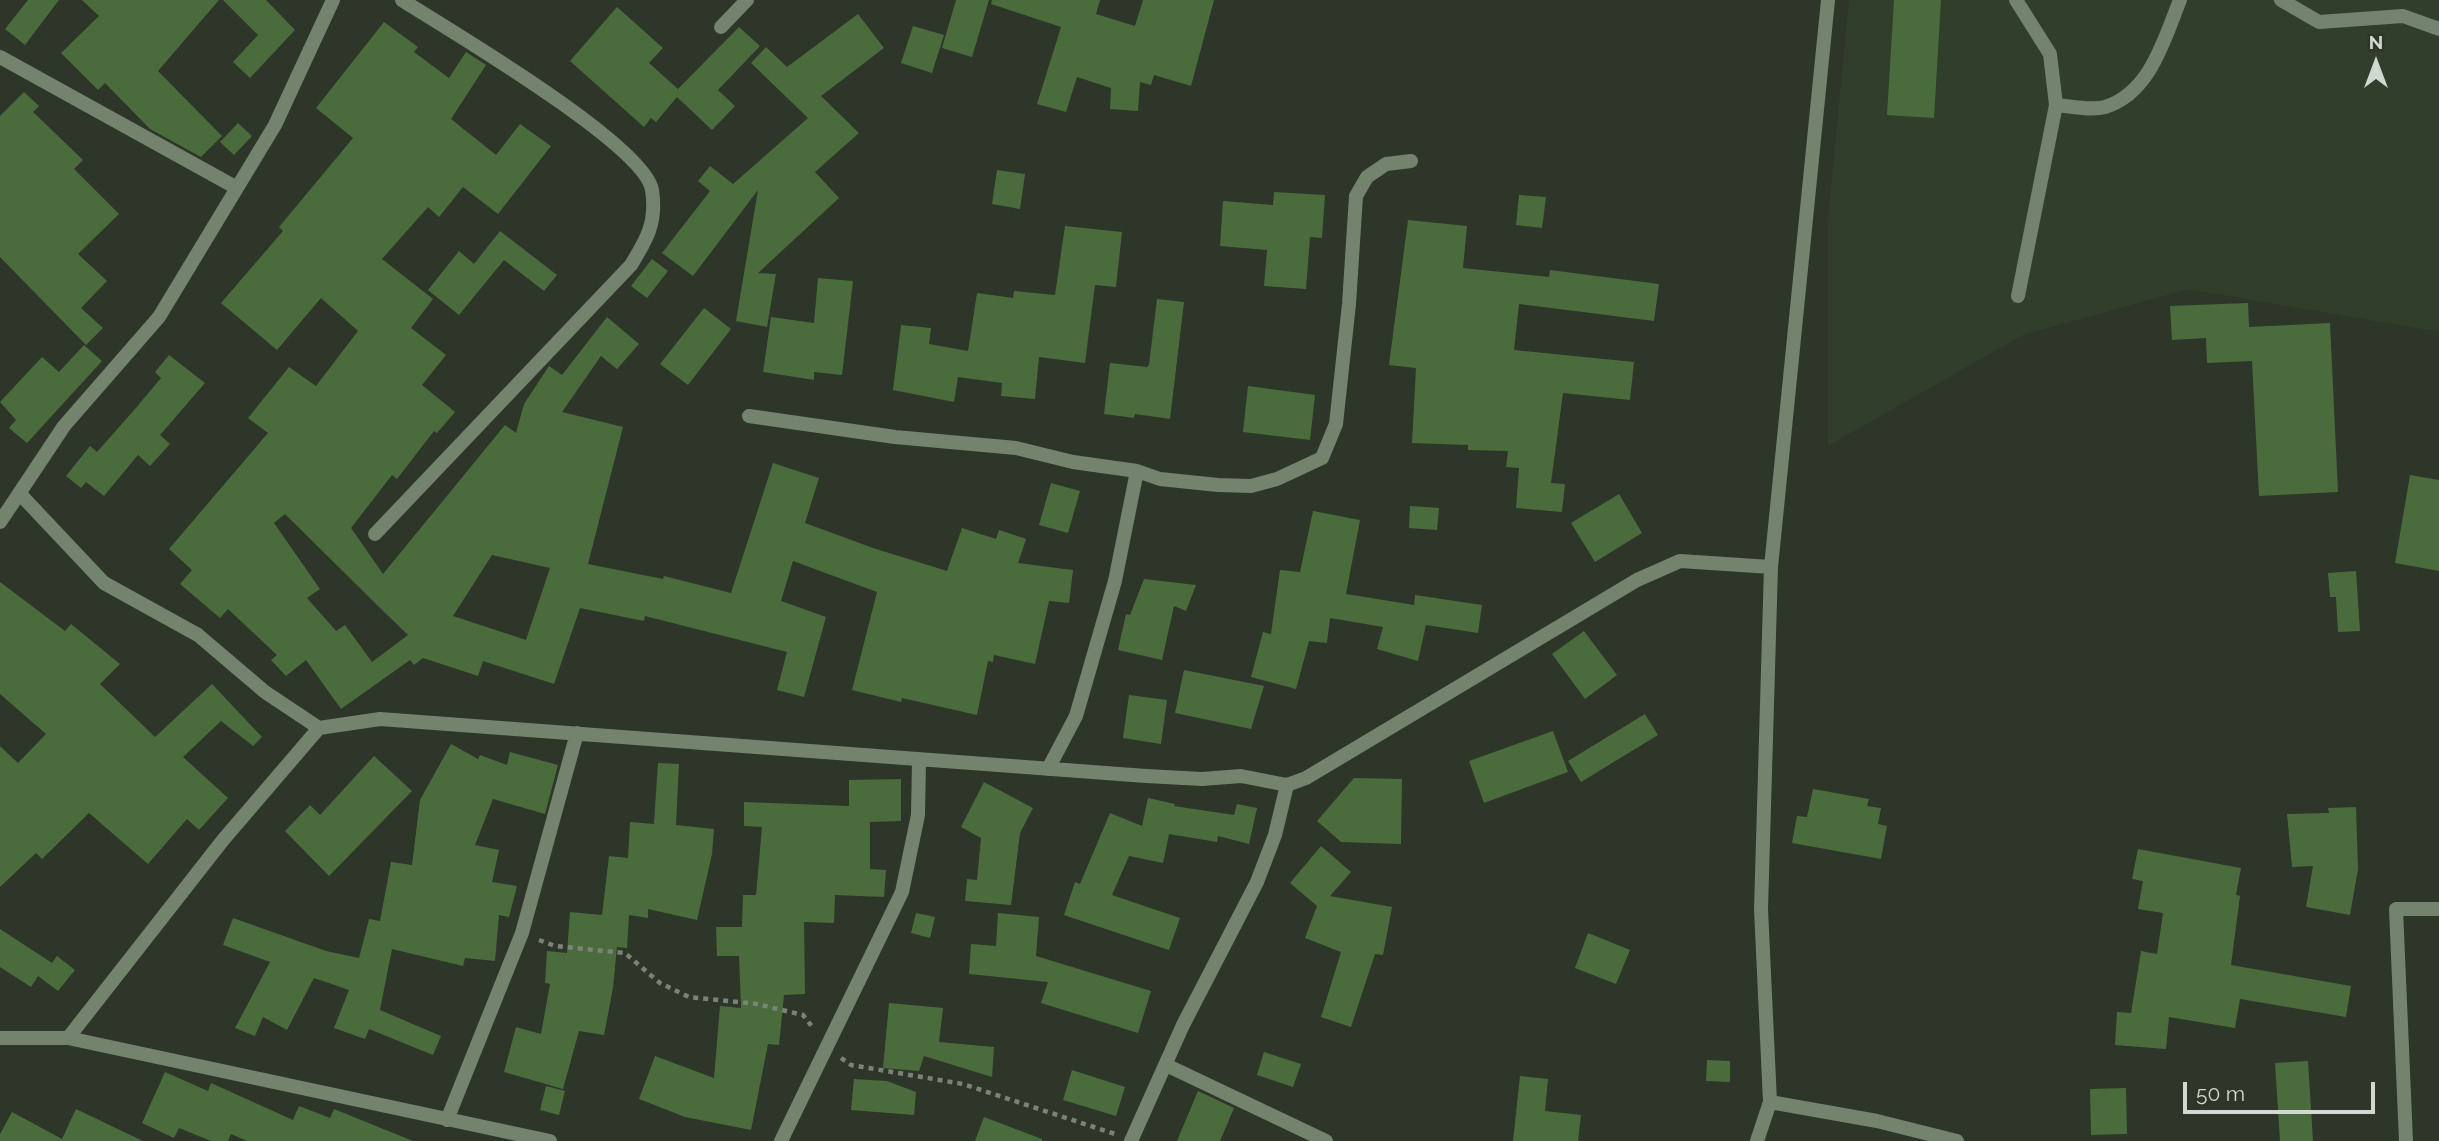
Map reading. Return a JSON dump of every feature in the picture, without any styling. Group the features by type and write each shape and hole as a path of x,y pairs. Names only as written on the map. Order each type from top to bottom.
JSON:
{"street":[{"path":"0,522 21,495 64,426 159,317 275,125 333,0"},
{"path":"375,534 631,265 651,232 652,187 621,146 519,74 402,0"},
{"path":"721,27 747,0"},
{"path":"1757,1141 1770,1102 1761,909 1771,567 1828,0"},
{"path":"2016,0 2050,54 2056,105 2018,296"},
{"path":"2056,105 2103,108 2135,92 2160,51 2180,0"},
{"path":"2281,0 2319,22 2403,16 2439,29"},
{"path":"0,57 237,188"},
{"path":"749,416 895,438 1016,448 1073,462 1137,471 1160,479 1251,486 1277,479 1322,458 1336,424 1349,304 1356,196 1367,177 1387,164 1411,161"},
{"path":"1048,769 1076,716 1115,581 1137,471"},
{"path":"21,495 104,583 198,635 265,692 319,728"},
{"path":"68,1038 223,840 319,728 380,719 1191,779 1241,776 1287,785 1306,778 1637,580 1680,561 1771,567"},
{"path":"447,1120 522,933 578,733"},
{"path":"781,1141 902,892 918,815 919,760"},
{"path":"1131,1140 1183,1025 1257,882 1275,835 1287,785"},
{"path":"2406,1141 2396,909 2439,909"},
{"path":"0,1038 68,1038 447,1120 520,1139 550,1141"},
{"path":"1166,1065 1326,1141"},
{"path":"1770,1102 1877,1121 1957,1141"}],"path":[{"path":"522,933 555,946 625,953 660,983 689,997 757,1004 803,1014 827,1048 851,1065 963,1084 1131,1140"}],"shaded area":[{"path":"1849,0 2439,0 2439,332 2189,289 2023,335 1828,446 1828,219"}],"building":[{"path":"28,0 59,0 25,45 5,29"},
{"path":"82,0 219,0 158,71 222,136 201,157 150,129 105,83 98,90 61,53 99,16"},
{"path":"223,0 266,0 295,30 250,78 233,62 258,35"},
{"path":"956,0 989,0 972,57 942,48"},
{"path":"992,0 1100,0 1096,14 1135,26 1143,0 1214,0 1191,86 1154,75 1151,85 1140,82 1138,111 1110,109 1111,88 1077,77 1066,112 1037,104 1061,27 991,4"},
{"path":"1894,0 1941,0 1934,118 1887,115"},
{"path":"617,7 663,48 649,63 678,89 739,27 760,46 718,90 735,106 712,130 677,97 656,122 651,118 644,127 570,61"},
{"path":"858,14 884,48 821,96 859,133 815,172 839,198 758,273 776,274 767,327 736,321 758,190 693,276 662,253 710,191 698,181 710,166 733,184 808,118 751,63 766,47 787,67"},
{"path":"384,22 418,47 414,52 449,78 466,52 486,65 451,119 496,155 520,124 551,146 498,214 463,187 439,217 428,207 382,259 433,299 411,328 446,355 422,385 455,412 437,433 434,431 397,479 392,475 351,528 383,574 505,425 516,433 524,404 549,366 562,375 607,317 639,344 617,369 601,356 562,412 623,427 588,564 663,579 664,576 731,593 773,463 819,478 805,523 873,548 947,571 962,528 996,539 999,530 1026,539 1018,563 1073,570 1069,603 1049,601 1035,664 994,655 993,662 988,661 977,715 902,698 901,702 852,690 877,592 793,561 781,601 826,617 804,697 777,690 787,652 645,616 644,621 580,608 554,684 483,661 478,676 423,658 414,665 410,660 341,709 306,660 286,676 271,660 277,655 228,609 220,618 180,584 192,570 169,549 268,433 248,418 289,367 316,386 358,331 321,298 277,350 221,303 283,231 279,227 353,138 316,108","holes":["285,514 377,605 408,635 372,662 345,625 336,631 307,598 320,589 274,523","492,555 550,568 526,640 453,616"]},
{"path":"913,26 944,35 932,73 901,63"},
{"path":"24,92 39,106 33,112 83,160 74,169 119,214 78,254 107,281 81,308 103,328 86,345 0,257 0,116"},
{"path":"238,123 252,136 234,155 220,142"},
{"path":"997,170 1025,174 1020,209 992,204"},
{"path":"1274,192 1325,195 1322,238 1310,237 1306,289 1264,286 1267,250 1220,246 1223,201 1273,205"},
{"path":"1519,195 1546,197 1542,228 1516,225"},
{"path":"1408,220 1467,226 1463,268 1549,277 1550,270 1659,284 1654,321 1519,304 1514,350 1634,362 1630,400 1563,393 1551,483 1565,484 1562,512 1516,508 1519,468 1506,467 1508,451 1468,450 1468,445 1412,443 1416,368 1389,365"},
{"path":"1065,226 1122,232 1116,287 1095,285 1085,363 1039,357 1035,399 1001,396 1002,383 958,377 954,402 893,390 901,325 931,328 929,344 968,351 977,293 1013,298 1014,291 1055,295"},
{"path":"500,231 557,275 544,291 504,260 459,315 428,290 459,251 474,264"},
{"path":"652,259 668,271 647,298 631,286"},
{"path":"818,278 853,281 842,375 814,372 814,380 763,372 771,317 814,323"},
{"path":"1157,299 1184,302 1170,419 1135,414 1134,418 1104,414 1110,363 1149,365"},
{"path":"2248,303 2249,327 2330,323 2338,492 2259,496 2252,361 2207,363 2206,338 2172,340 2170,306"},
{"path":"704,308 731,329 688,385 660,364"},
{"path":"84,345 102,361 27,443 9,428 16,420 0,402 42,357 59,372"},
{"path":"169,355 205,383 160,435 170,444 150,466 138,455 104,496 86,482 81,488 66,476 90,446 97,452 135,409 161,378 155,372"},
{"path":"1248,386 1315,395 1310,440 1243,432"},
{"path":"2410,475 2439,480 2439,571 2395,563"},
{"path":"1051,483 1080,491 1068,533 1039,525"},
{"path":"1619,494 1642,533 1595,562 1571,523"},
{"path":"1410,506 1439,508 1437,530 1409,528"},
{"path":"1313,511 1360,520 1346,594 1414,605 1415,595 1482,605 1478,633 1426,625 1418,661 1377,649 1383,627 1330,618 1327,643 1309,641 1296,689 1251,677 1263,632 1271,634 1280,570 1300,572"},
{"path":"2356,571 2360,631 2338,632 2336,597 2330,597 2328,573"},
{"path":"1144,579 1196,585 1186,611 1174,606 1162,660 1118,650 1126,614 1130,615"},
{"path":"0,582 65,631 71,624 120,664 100,684 155,737 212,684 262,737 253,746 221,721 183,757 228,798 199,830 187,819 148,864 89,813 42,859 36,853 0,887 0,746 18,763 46,734 0,694"},
{"path":"1584,631 1617,675 1585,699 1552,654"},
{"path":"1184,670 1264,686 1251,729 1175,713"},
{"path":"1129,695 1167,700 1161,744 1123,738"},
{"path":"1645,714 1658,735 1581,782 1568,761"},
{"path":"1553,731 1568,772 1484,803 1469,761"},
{"path":"451,744 478,759 480,755 507,765 510,752 558,765 545,814 493,799 475,845 499,850 492,882 517,886 509,917 499,915 495,961 465,958 463,966 392,949 380,1010 441,1036 433,1055 369,1029 365,1039 334,1028 349,990 314,978 287,1030 263,1017 255,1036 235,1028 270,962 223,945 233,918 326,951 359,958 369,919 380,921 391,862 412,865 420,800"},
{"path":"374,756 412,791 329,876 285,831 310,805 320,815"},
{"path":"658,763 679,764 676,825 714,829 712,854 697,920 648,909 648,918 629,915 627,948 617,947 604,1035 579,1031 563,1089 504,1072 516,1027 541,1034 550,984 545,983 547,951 567,953 570,912 602,915 609,856 628,858 630,822 654,824"},
{"path":"1354,778 1402,779 1401,844 1341,842 1317,821"},
{"path":"901,779 901,821 870,822 870,869 886,870 884,897 835,895 834,923 804,922 805,994 784,995 779,1045 768,1044 751,1130 685,1117 639,1099 655,1056 714,1078 720,1006 741,1008 739,956 717,956 716,927 742,927 743,895 756,895 762,827 744,826 744,802 849,806 849,780"},
{"path":"984,782 1033,808 1020,833 1011,905 965,901 967,879 977,880 981,838 961,827"},
{"path":"1813,789 1869,799 1867,806 1881,808 1878,824 1887,826 1881,859 1792,843 1797,816 1807,817"},
{"path":"1148,798 1175,804 1174,806 1234,815 1237,804 1257,808 1249,844 1218,836 1217,842 1169,834 1163,863 1129,856 1112,895 1180,918 1169,950 1064,915 1075,882 1080,884 1110,813 1142,826"},
{"path":"2356,807 2358,869 2350,915 2306,907 2313,866 2292,867 2287,814 2329,813 2328,808"},
{"path":"1321,846 1351,872 1330,896 1392,907 1383,955 1375,954 1351,1027 1321,1017 1341,952 1305,938 1317,906 1290,883"},
{"path":"2138,849 2241,868 2236,895 2240,896 2231,965 2351,986 2346,1017 2240,999 2235,1028 2169,1017 2166,1049 2115,1045 2117,1012 2131,1013 2141,951 2157,954 2163,913 2138,909 2143,881 2132,879"},
{"path":"916,913 935,917 930,938 911,933"},
{"path":"998,913 1039,917 1036,956 1151,991 1138,1033 1041,1003 1048,982 969,974 971,944 996,946"},
{"path":"0,929 52,963 57,956 75,970 58,991 38,976 31,987 0,967"},
{"path":"1588,933 1630,950 1616,984 1575,968"},
{"path":"889,1003 943,1008 939,1042 994,1047 992,1077 924,1056 919,1071 883,1068"},
{"path":"1264,1052 1301,1064 1293,1087 1257,1075"},
{"path":"1707,1060 1730,1061 1730,1082 1706,1081"},
{"path":"2308,1061 2313,1141 2280,1141 2275,1063"},
{"path":"1072,1070 1125,1087 1116,1116 1063,1100"},
{"path":"165,1072 208,1091 211,1083 293,1120 299,1106 330,1118 334,1109 413,1141 247,1141 231,1134 228,1141 211,1141 179,1128 174,1138 142,1123"},
{"path":"1520,1076 1548,1079 1545,1111 1581,1115 1578,1141 1513,1141"},
{"path":"854,1079 887,1081 916,1092 914,1115 851,1110"},
{"path":"546,1086 565,1091 559,1115 540,1110"},
{"path":"2126,1088 2127,1134 2091,1135 2090,1089"},
{"path":"1198,1091 1234,1108 1220,1141 1177,1141"},
{"path":"76,1109 143,1141 0,1141 0,1134 12,1112 62,1139"},
{"path":"984,1117 1042,1139 1042,1141 975,1141"}]}
